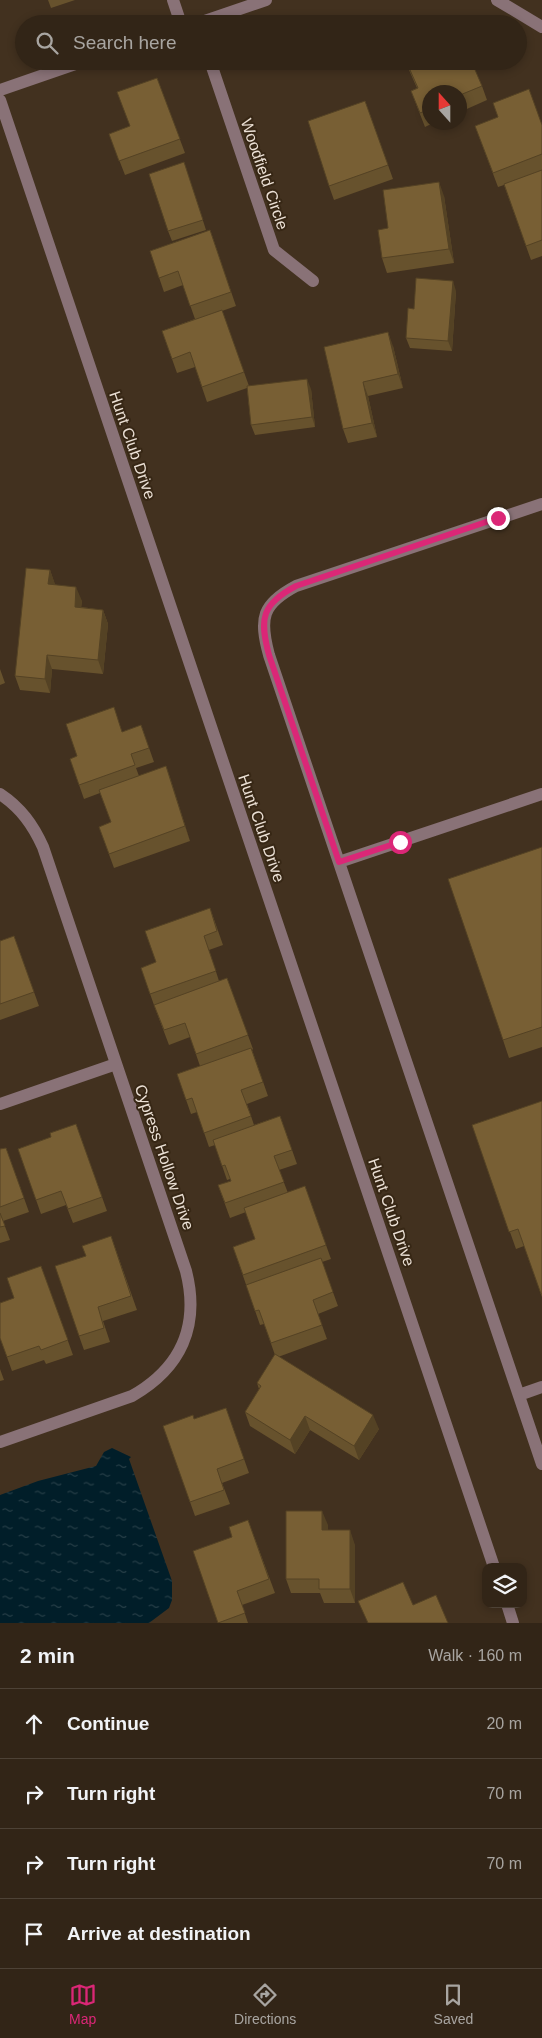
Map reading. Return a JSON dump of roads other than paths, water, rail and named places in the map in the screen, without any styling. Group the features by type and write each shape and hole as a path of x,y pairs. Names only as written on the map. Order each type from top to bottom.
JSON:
{"street":[{"path":"172,0 178,15"},
{"path":"223,15 266,0"},
{"path":"498,0 522,15"},
{"path":"527,18 542,27"},
{"path":"0,90 58,70"},
{"name":"Woodfield Circle","path":"213,70 274,250 312,281"},
{"name":"Hunt Club Drive","path":"0,100 493,1563"},
{"path":"542,504 296,586 278,596 271,604 263,626 264,636 339,862 542,1464"},
{"name":"Cypress Hollow Drive","path":"0,794 14,804 26,817 43,847 186,1271 192,1305 190,1323 181,1348 172,1363 147,1387 132,1396 0,1442"},
{"path":"339,862 542,794"},
{"path":"0,1104 116,1064"},
{"path":"519,1395 542,1387"},
{"path":"508,1608 513,1623"}],"water":[{"path":"112,1448 131,1457 129,1459 172,1581 172,1600 169,1608 149,1623 0,1623 0,1495 38,1481 96,1466 104,1452"}]}
